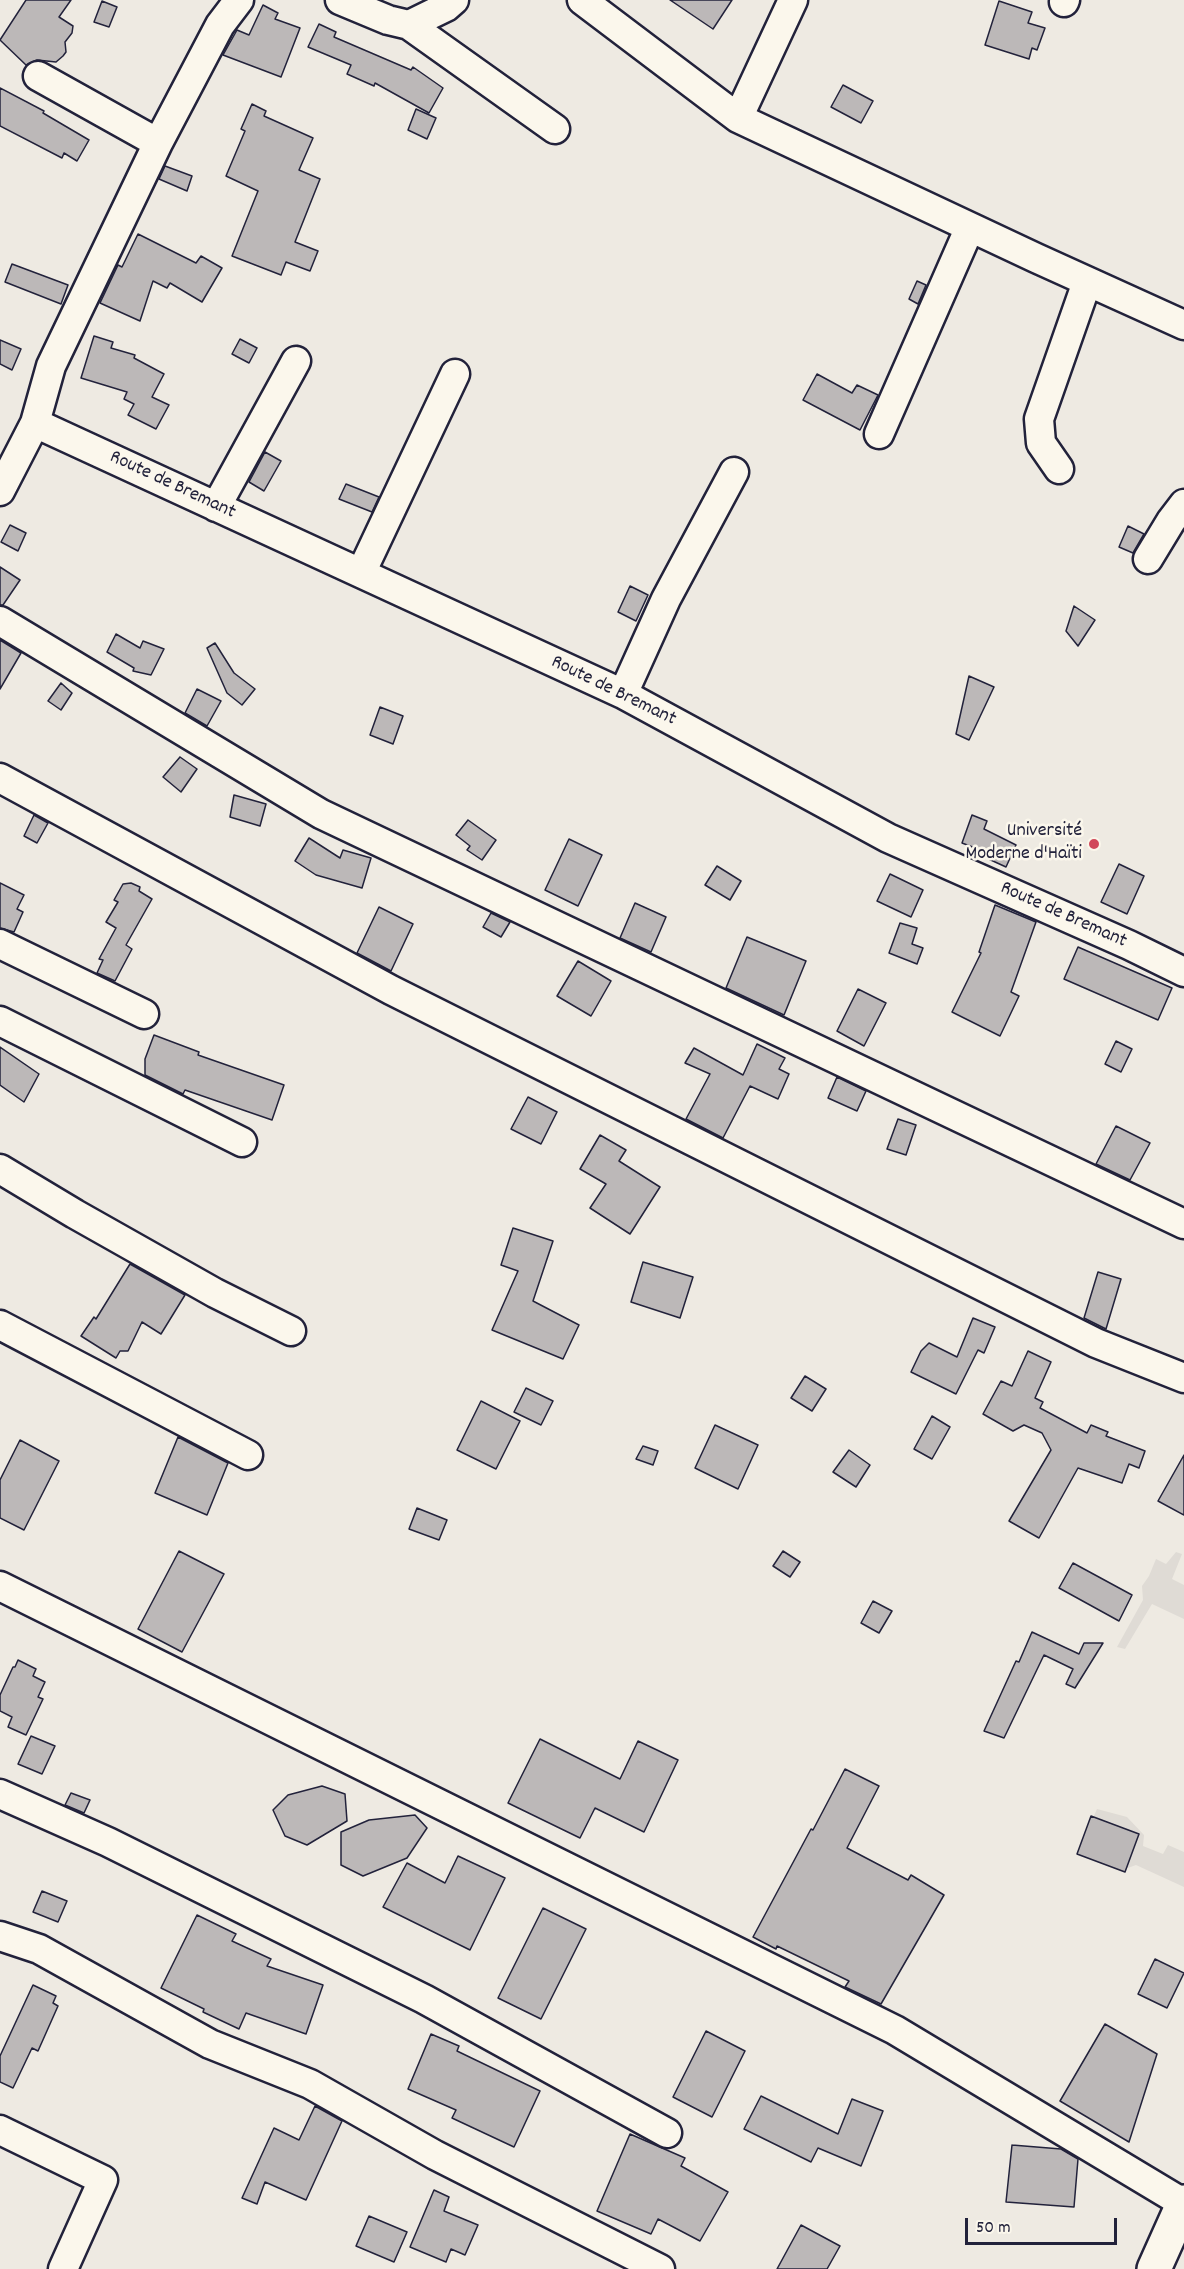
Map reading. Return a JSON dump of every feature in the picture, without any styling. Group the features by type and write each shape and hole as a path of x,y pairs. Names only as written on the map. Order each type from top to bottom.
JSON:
{"main road":[{"path":"1154,2269 1184,2202"}],"street":[{"path":"0,491 35,423 51,366 158,143 220,25 239,0"},
{"path":"340,0 388,20 410,25 555,129"},
{"path":"410,25 446,7 454,0"},
{"path":"582,0 738,118 1184,325"},
{"path":"738,118 794,0"},
{"path":"38,76 158,143"},
{"path":"879,434 970,227"},
{"path":"1059,469 1041,444 1039,419 1088,282"},
{"path":"216,507 296,361"},
{"path":"361,573 455,374"},
{"name":"Route de Bremant","path":"35,423 623,694 888,838 1129,945 1184,972"},
{"path":"623,694 666,599 734,472"},
{"path":"1148,559 1184,504"},
{"path":"0,621 321,814 1184,1224"},
{"path":"0,778 402,995 1096,1343 1184,1378"},
{"path":"0,944 144,1014"},
{"path":"0,1021 242,1142"},
{"path":"0,1169 215,1293 291,1331"},
{"path":"0,1325 248,1455"},
{"path":"0,1586 895,2030 1184,2202"},
{"path":"0,1794 108,1842 424,1999 667,2133"},
{"path":"0,1936 39,1949 210,2044 310,2084 435,2155 660,2269"},
{"path":"0,2130 103,2180 63,2269"}],"shaded area":[{"path":"1176,1552 1182,1554 1172,1579 1184,1585 1184,1619 1152,1604 1125,1649 1117,1647 1143,1600 1142,1586 1156,1559 1166,1564"},
{"path":"1097,1809 1127,1817 1144,1835 1143,1846 1163,1854 1168,1845 1184,1852 1184,1887 1136,1865 1122,1870 1077,1854"}],"building":[{"path":"26,0 71,0 59,17 73,26 72,33 65,42 66,52 56,62 37,60 26,65 0,40"},
{"path":"670,0 732,0 713,29"},
{"path":"102,1 117,7 109,27 94,22"},
{"path":"999,1 1032,12 1028,23 1045,28 1037,50 1032,48 1029,59 985,45"},
{"path":"263,5 278,13 275,19 300,28 281,77 223,55 237,30 249,35"},
{"path":"319,24 336,32 334,37 411,70 413,67 443,88 429,113 375,83 374,86 347,74 351,65 308,47"},
{"path":"843,85 873,101 861,123 831,107"},
{"path":"0,88 44,111 43,113 89,140 77,161 64,153 62,158 0,126"},
{"path":"252,104 266,111 264,116 313,138 299,170 320,179 295,242 318,251 310,271 286,262 281,275 232,256 258,191 226,176 245,131 241,129"},
{"path":"416,109 436,118 427,139 408,130"},
{"path":"165,166 192,176 187,191 159,179"},
{"path":"138,234 196,263 201,256 222,268 202,302 170,283 167,288 153,281 140,321 100,303 118,265 122,267"},
{"path":"12,264 68,285 61,304 5,282"},
{"path":"917,281 926,285 918,304 909,299"},
{"path":"94,336 113,342 111,348 135,355 134,358 164,374 152,397 169,405 156,429 128,415 134,404 124,399 127,392 81,378"},
{"path":"240,339 257,348 249,363 232,354"},
{"path":"0,340 21,349 12,370 0,364"},
{"path":"817,374 852,393 857,385 878,395 860,430 803,400"},
{"path":"265,452 281,461 264,491 249,482"},
{"path":"346,484 379,497 372,512 339,499"},
{"path":"10,525 26,533 18,551 1,542"},
{"path":"1128,526 1144,534 1133,553 1119,547"},
{"path":"0,567 20,580 3,605 0,605"},
{"path":"630,586 648,595 636,621 618,612"},
{"path":"1074,606 1095,620 1078,646 1066,631"},
{"path":"116,634 140,648 143,641 164,649 151,675 133,671 134,668 107,652"},
{"path":"0,640 21,653 0,689"},
{"path":"215,643 234,673 255,689 242,705 227,693 207,648"},
{"path":"969,676 994,687 969,740 956,734"},
{"path":"61,683 72,693 61,710 48,701"},
{"path":"197,689 221,701 207,726 185,713"},
{"path":"380,707 403,716 393,744 370,735"},
{"path":"180,757 197,769 181,792 163,777"},
{"path":"234,795 266,804 260,826 230,817"},
{"path":"34,815 48,823 37,843 24,836"},
{"path":"972,815 987,821 984,829 1016,845 1006,867 982,856 983,851 962,843"},
{"path":"468,820 496,840 482,860 467,850 470,846 456,835"},
{"path":"309,838 340,858 343,850 371,858 362,888 316,875 295,861"},
{"path":"569,839 602,855 578,906 545,890"},
{"path":"1119,864 1144,876 1127,914 1101,902"},
{"path":"717,866 741,881 730,900 705,885"},
{"path":"890,874 923,890 911,917 877,901"},
{"path":"0,883 24,895 17,909 23,912 14,932 0,928"},
{"path":"131,883 140,887 139,891 152,899 126,945 132,949 115,981 97,973 103,960 99,959 116,928 106,922 118,902 114,900 123,884"},
{"path":"635,903 666,917 651,952 620,938"},
{"path":"995,905 1036,922 1011,992 1019,996 1000,1036 952,1012 981,953 979,952"},
{"path":"379,907 413,924 391,971 357,953"},
{"path":"491,913 510,922 501,937 483,927"},
{"path":"900,923 917,928 912,944 923,948 917,964 889,953"},
{"path":"747,937 806,961 784,1015 726,988"},
{"path":"1078,947 1172,988 1158,1020 1064,979"},
{"path":"578,961 611,981 591,1016 557,996"},
{"path":"858,989 886,1003 864,1046 837,1031"},
{"path":"154,1035 199,1052 198,1055 284,1085 272,1120 185,1090 183,1094 145,1075 145,1059"},
{"path":"1116,1041 1132,1049 1121,1072 1105,1064"},
{"path":"757,1044 785,1058 779,1069 789,1074 778,1099 750,1086 723,1138 686,1119 710,1074 685,1063 694,1048 743,1075"},
{"path":"0,1047 39,1074 24,1102 0,1085"},
{"path":"837,1077 866,1091 857,1111 828,1098"},
{"path":"528,1097 557,1112 541,1144 511,1129"},
{"path":"898,1119 916,1125 906,1155 887,1149"},
{"path":"1116,1126 1150,1143 1130,1180 1096,1164"},
{"path":"600,1135 626,1150 619,1161 660,1187 630,1234 590,1208 606,1184 580,1169"},
{"path":"513,1228 553,1241 533,1301 579,1325 563,1359 492,1330 518,1271 501,1265"},
{"path":"643,1262 693,1277 680,1318 631,1302"},
{"path":"130,1264 185,1295 161,1334 142,1322 128,1351 120,1351 116,1358 81,1336 94,1317 96,1319"},
{"path":"1098,1272 1121,1279 1106,1329 1084,1318"},
{"path":"973,1318 995,1327 984,1353 978,1350 956,1394 911,1372 921,1351 929,1343 957,1357"},
{"path":"1028,1351 1051,1362 1035,1398 1043,1402 1040,1408 1087,1433 1091,1425 1108,1432 1106,1436 1145,1451 1139,1468 1129,1464 1122,1483 1078,1468 1039,1538 1009,1521 1051,1450 1042,1433 1024,1425 1013,1431 983,1414 1001,1381 1012,1386"},
{"path":"805,1376 826,1389 812,1411 791,1398"},
{"path":"526,1388 553,1401 541,1425 514,1412"},
{"path":"481,1401 520,1421 496,1469 457,1450"},
{"path":"932,1416 950,1427 932,1459 914,1449"},
{"path":"715,1425 758,1445 738,1489 695,1468"},
{"path":"178,1437 228,1463 207,1515 155,1493"},
{"path":"20,1440 59,1461 24,1530 0,1518 0,1480"},
{"path":"643,1446 658,1451 653,1465 636,1459"},
{"path":"849,1450 870,1465 856,1487 833,1472"},
{"path":"1184,1455 1184,1515 1158,1501"},
{"path":"417,1508 447,1520 439,1540 409,1529"},
{"path":"179,1551 224,1574 182,1652 138,1629"},
{"path":"783,1551 800,1562 790,1577 773,1566"},
{"path":"1073,1563 1132,1595 1119,1621 1059,1588"},
{"path":"873,1601 892,1611 879,1633 861,1623"},
{"path":"1032,1632 1079,1654 1084,1643 1103,1643 1075,1688 1066,1684 1073,1669 1044,1655 1004,1738 984,1731 1016,1661 1019,1662"},
{"path":"18,1660 36,1669 33,1676 45,1682 38,1697 43,1699 26,1735 8,1727 12,1717 0,1711 0,1695"},
{"path":"31,1736 55,1746 42,1774 18,1764"},
{"path":"540,1739 620,1779 638,1741 678,1760 644,1832 595,1808 580,1838 508,1803"},
{"path":"845,1769 879,1786 847,1848 908,1880 911,1875 944,1895 881,2004 845,1987 849,1981 777,1946 776,1949 753,1937"},
{"path":"322,1786 345,1794 347,1821 307,1845 285,1836 273,1810 288,1795"},
{"path":"71,1793 90,1800 84,1813 65,1805"},
{"path":"415,1815 427,1828 407,1858 363,1876 341,1865 341,1832 369,1820"},
{"path":"1091,1816 1139,1834 1125,1872 1077,1854"},
{"path":"458,1856 505,1878 470,1950 383,1907 407,1863 445,1883"},
{"path":"42,1891 67,1901 58,1922 33,1912"},
{"path":"543,1908 586,1929 541,2019 498,1998"},
{"path":"197,1915 236,1934 232,1941 271,1959 267,1966 323,1985 306,2034 246,2013 239,2029 161,1988"},
{"path":"1155,1959 1184,1973 1167,2008 1138,1994"},
{"path":"33,1985 56,1996 53,2003 58,2006 38,2051 32,2048 13,2088 0,2082 0,2056"},
{"path":"1105,2024 1157,2054 1129,2142 1060,2101"},
{"path":"706,2031 745,2051 712,2117 673,2097"},
{"path":"431,2034 459,2046 457,2051 540,2091 514,2147 452,2118 456,2110 408,2089"},
{"path":"761,2096 838,2134 852,2099 883,2111 861,2166 818,2148 811,2162 744,2129"},
{"path":"315,2106 342,2121 306,2200 265,2182 257,2204 242,2198 274,2128 299,2140"},
{"path":"630,2134 685,2158 681,2166 728,2192 700,2241 658,2219 651,2234 597,2211"},
{"path":"1012,2145 1061,2149 1078,2159 1074,2207 1006,2202"},
{"path":"434,2190 449,2197 444,2211 478,2225 465,2255 451,2249 446,2262 410,2247"},
{"path":"369,2216 407,2232 394,2262 356,2246"},
{"path":"801,2225 840,2246 827,2269 777,2269"}],"place":[{"name":"Université Moderne d'Haïti","path":"1094,844"}]}
